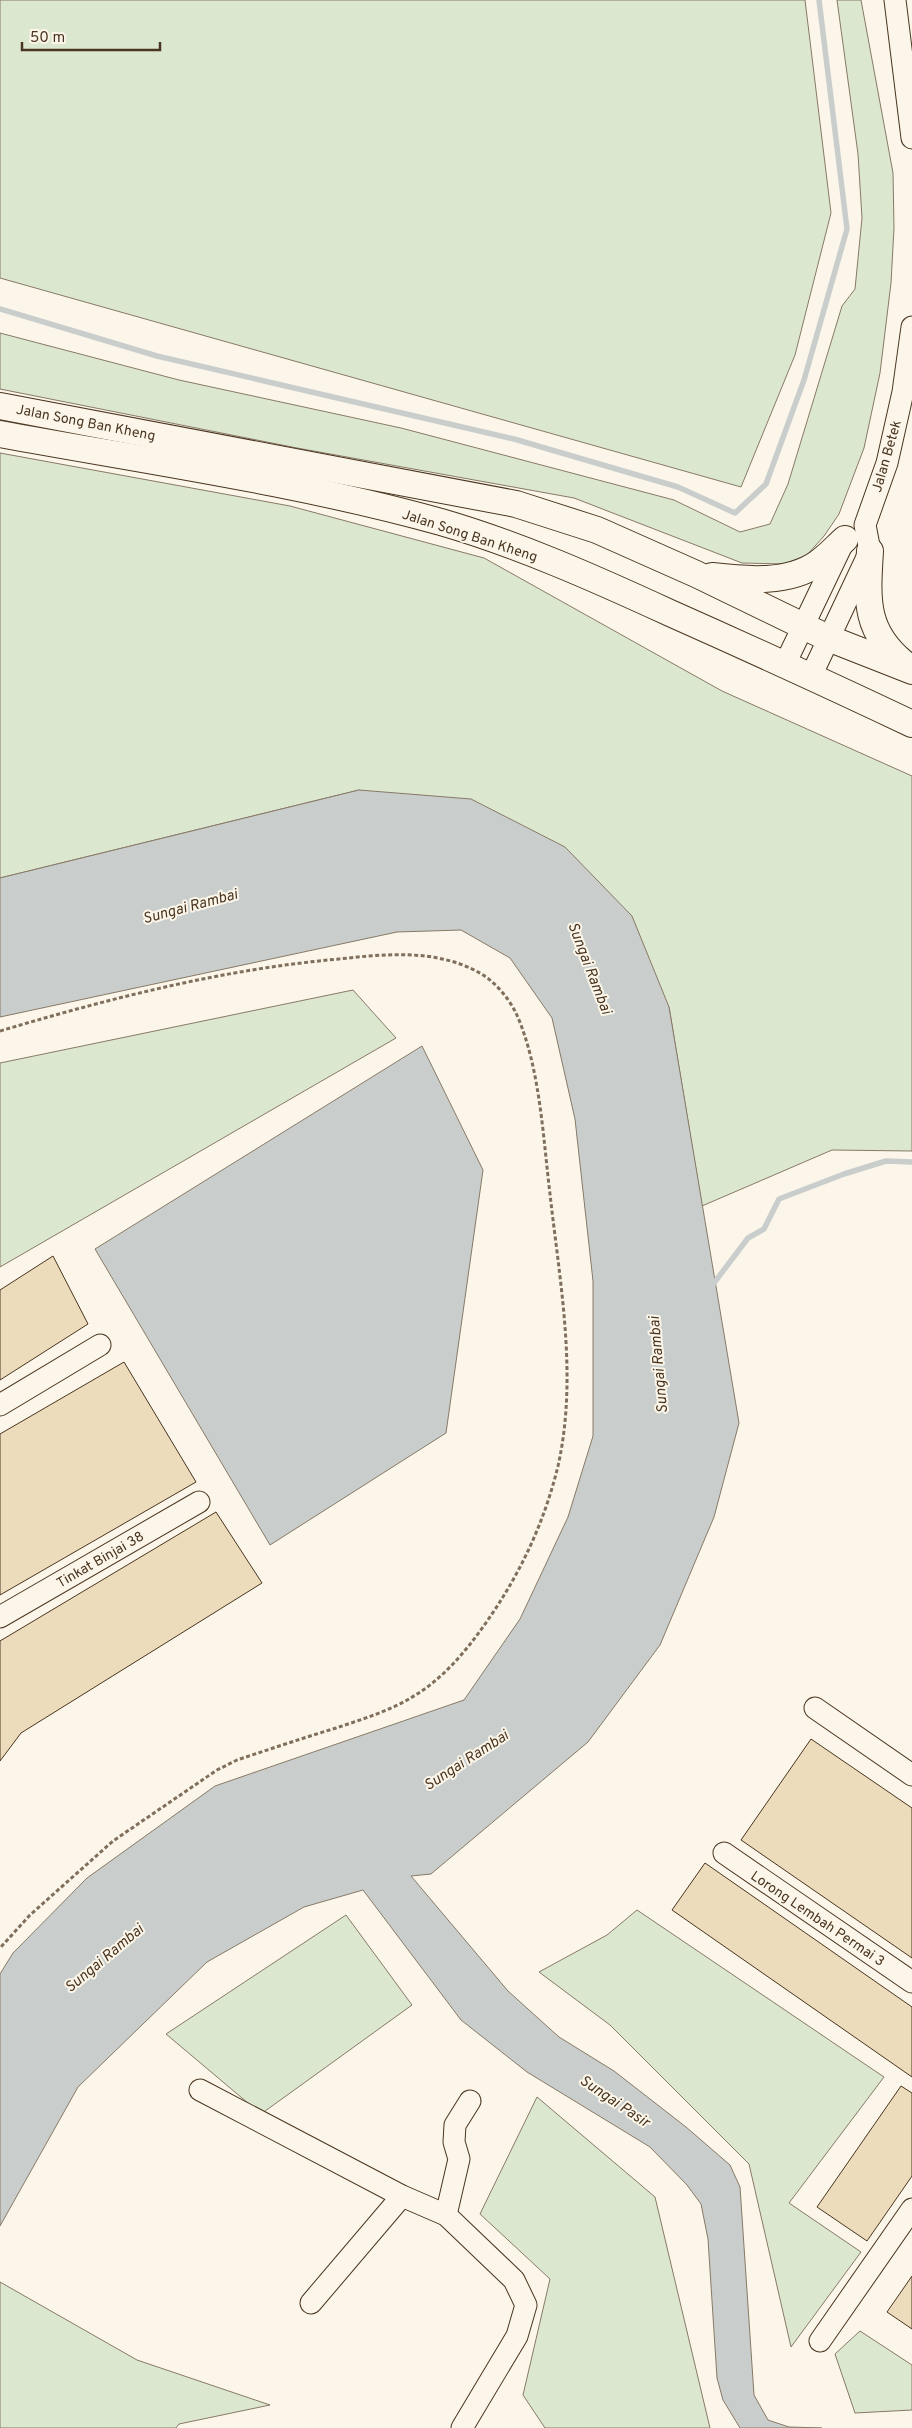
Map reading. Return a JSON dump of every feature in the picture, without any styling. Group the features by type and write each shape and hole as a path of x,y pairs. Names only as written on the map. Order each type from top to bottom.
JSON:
{"main road":[{"name":"Jalan Song Ban Kheng","path":"0,406 516,504 597,530 696,574 828,638 912,670"},
{"name":"Jalan Song Ban Kheng","path":"0,434 320,491 443,523 524,551 597,580 785,664 912,724"},
{"path":"696,574 735,579 795,576 818,563 855,532"},
{"path":"870,551 868,598 873,624 892,654 912,670"}],"street":[{"path":"895,0 907,42 912,138"},
{"name":"Jalan Betek","path":"785,664 802,626 855,532 887,463 903,392 912,327"},
{"path":"811,676 870,551 855,532"},
{"path":"0,1405 100,1345"},
{"name":"Tinkat Binjai 38","path":"0,1617 199,1502"},
{"path":"815,1708 912,1776"},
{"name":"Lorong Lembah Permai 3","path":"724,1853 912,1982"},
{"path":"200,2090 402,2196 446,2215 514,2280 526,2305 517,2336 462,2428"},
{"path":"446,2215 459,2160 454,2142 456,2125 470,2101"},
{"path":"311,2303 402,2196"},
{"path":"820,2341 912,2209"}],"path":[{"path":"0,1031 76,1009 260,967 382,954 420,955 449,960 479,972 502,992 515,1011 524,1033 534,1074 567,1348 566,1420 557,1467 533,1542 518,1574 471,1643 436,1680 415,1695 372,1716 245,1758 217,1770 113,1841 30,1915 0,1948"}],"green space":[{"path":"0,0 805,0 831,213 795,355 741,487 0,278"},
{"path":"837,0 861,0 893,173 894,228 891,283 880,373 864,448 839,514 824,536 807,555 784,564 742,563 574,498 297,448 0,389 0,333 179,380 401,428 674,500 740,532 770,524 788,484 842,306 855,289 862,218 858,154"},
{"path":"0,453 290,506 484,558 722,691 912,776 912,1151 832,1150 702,1206 669,1007 359,790 0,878"},
{"path":"353,990 396,1038 0,1267 0,1063"},
{"path":"637,1910 884,2077 789,2203 861,2252 791,2347 749,2164 610,2025 539,1972 607,1935"},
{"path":"346,1915 412,2005 261,2114 166,2034"},
{"path":"537,2097 655,2197 710,2428 545,2428 523,2395 550,2279 480,2214"},
{"path":"0,2282 137,2360 270,2405 179,2424 176,2428 0,2428"},
{"path":"860,2331 912,2365 912,2410 855,2413 835,2354"}],"water":[{"path":"359,790 471,799 565,847 632,916 669,1007 739,1423 714,1517 660,1645 588,1742 431,1874 411,1876 508,1991 559,2037 614,2071 686,2127 730,2165 740,2187 754,2395 768,2420 789,2427 822,2428 740,2428 723,2400 717,2378 708,2239 701,2204 687,2185 650,2147 527,2072 461,2020 363,1890 304,1907 207,1962 78,2087 0,2226 0,1974 13,1953 87,1878 215,1786 464,1700 520,1619 568,1517 593,1436 593,1281 575,1119 552,1018 510,958 461,930 397,932 0,1017 0,878"},
{"path":"422,1046 483,1170 446,1433 270,1545 95,1249"}],"building":[{"path":"53,1256 88,1324 0,1380 0,1290"},
{"path":"124,1362 196,1482 0,1595 0,1434"},
{"path":"216,1512 262,1583 21,1733 0,1761 0,1641"},
{"path":"811,1739 912,1808 912,1958 741,1840"},
{"path":"705,1863 912,2007 912,2077 672,1910"},
{"path":"901,2086 912,2093 912,2176 867,2241 817,2207"},
{"path":"912,2276 912,2329 887,2312"}],"waterway":[{"path":"0,309 157,356 514,439 678,487 735,513 766,484 804,380 847,229 819,0"},
{"path":"711,1287 748,1238 764,1229 779,1199 844,1174 886,1161 912,1162"}],"water label":[{"name":"Sungai Rambai","path":"190,906"},
{"name":"Sungai Rambai","path":"590,968"},
{"name":"Sungai Rambai","path":"658,1365"},
{"name":"Sungai Rambai","path":"466,1760"},
{"name":"Sungai Rambai","path":"104,1958"},
{"name":"Sungai Pasir","path":"615,2101"}]}
